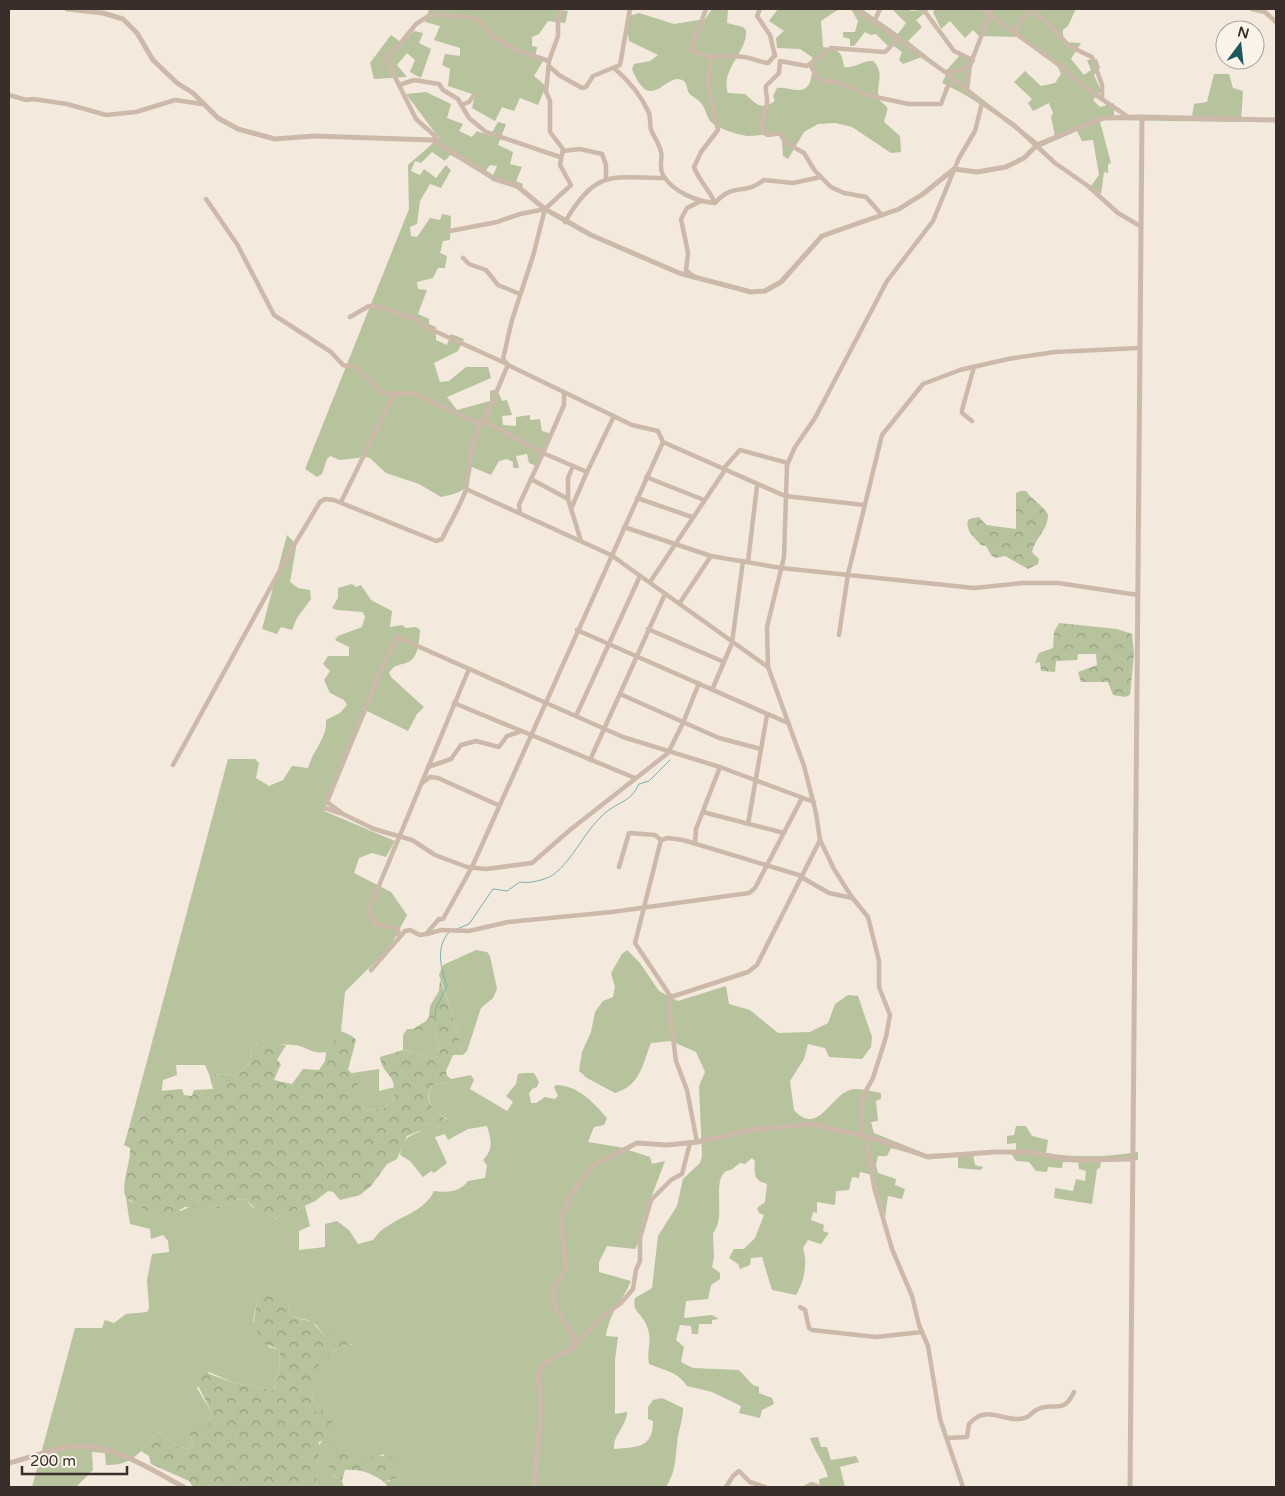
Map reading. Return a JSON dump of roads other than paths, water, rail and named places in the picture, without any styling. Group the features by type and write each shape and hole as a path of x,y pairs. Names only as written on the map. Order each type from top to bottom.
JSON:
{"street":[{"path":"67,9 103,13 123,19 137,33 153,60 178,84 193,93 218,118 238,129 269,138 312,136 406,137 424,138 437,142 495,179 518,188 545,209 566,222 658,264 696,279 751,292 765,291 781,282 794,270 822,236 899,209 954,169 977,172 1006,167 1024,158 1037,145 1102,118 1276,120"},
{"path":"561,9 558,19 558,36 549,63 546,92 550,101 550,132 563,151"},
{"path":"437,142 435,136 416,118 385,57 400,44 416,24 430,15 469,16 479,20 495,38 516,50 549,63 560,75 582,88 589,84 593,76 614,68 622,60 622,47 630,9"},
{"path":"706,9 692,50 698,54 742,56 768,63 775,55"},
{"path":"760,9 757,16 770,35 775,55 780,61 799,66 810,64 831,48 885,52 899,38"},
{"path":"856,9 945,72 1037,145 1055,163 1088,186 1118,213 1140,226"},
{"path":"874,20 880,9"},
{"path":"923,9 954,50 971,63"},
{"path":"982,9 1063,68 1071,77 1128,117"},
{"path":"967,90 971,63 992,9"},
{"path":"1252,9 1265,12 1276,22"},
{"path":"1014,34 1021,20 1032,10 1069,46 1092,57 1102,85 1102,98"},
{"path":"710,56 708,85 718,130 701,152 694,167 702,184 708,189 715,202"},
{"path":"780,61 777,76 766,86 767,104 764,109 761,127 764,133 768,135 781,133 785,142 804,153 815,171 836,191 866,197 882,215"},
{"path":"945,72 961,70 971,63"},
{"path":"810,64 817,78 837,82 866,95 909,104 941,104 947,88 954,79"},
{"path":"614,68 629,82 646,108 652,122 651,131 662,152 660,169 666,178 678,189 701,201 715,202 725,192 755,187 764,180 794,183 821,176"},
{"path":"399,85 414,80 439,84 443,90 458,99 468,118 486,132 560,157"},
{"path":"9,95 26,100 33,99 67,104 104,115 136,112 176,100 202,104"},
{"path":"461,106 469,102 474,95"},
{"path":"963,1487 937,1406 928,1346 912,1296 892,1250 874,1187 863,1135 862,1098 873,1078 886,1037 890,1015 879,987 879,961 868,917 852,898 834,869 820,840 814,802 804,766 768,667 768,620 780,568 785,527 788,463 795,447 815,418 887,281 928,230 954,169 975,131 982,103"},
{"path":"1130,1487 1142,117"},
{"path":"563,151 580,149 602,154 606,165 606,179"},
{"path":"507,364 503,359 504,354 545,209 571,184 561,169 560,157 563,151"},
{"path":"566,222 588,190 606,179 613,177 666,178"},
{"path":"206,199 237,244 274,315 331,352 343,365 357,368 382,392 394,394 413,393 482,422 543,453 587,472"},
{"path":"696,279 686,270 688,253 681,219 687,208 701,201"},
{"path":"450,231 497,222 520,214 545,209"},
{"path":"463,258 469,264 486,270 498,285 520,294"},
{"path":"350,317 369,306 385,308 401,316 414,318 428,328 632,425 658,431 663,442 757,486 785,496 864,506"},
{"path":"839,634 848,574 878,447 884,431 925,383 974,367 1008,359 1055,352 1139,348"},
{"path":"173,765 316,506 325,499 341,502 440,541 466,489 470,461 482,422 507,364"},
{"path":"972,421 962,413 962,410 974,367"},
{"path":"520,513 519,505 564,405 564,392"},
{"path":"341,502 394,394"},
{"path":"571,509 614,416"},
{"path":"426,934 430,927 439,919 443,919 448,912 472,867 498,805 663,442"},
{"path":"650,582 724,469 740,450 788,463"},
{"path":"574,466 567,485 568,499 581,541"},
{"path":"646,477 704,500"},
{"path":"531,479 568,499"},
{"path":"712,690 732,643 757,486"},
{"path":"466,489 611,555 768,667"},
{"path":"637,498 692,517"},
{"path":"624,527 711,556 780,568 974,588 1022,583 1058,583 1138,595"},
{"path":"679,604 711,556"},
{"path":"576,716 640,576"},
{"path":"590,760 665,594"},
{"path":"648,629 724,662"},
{"path":"578,630 788,723"},
{"path":"343,814 327,802 327,798 395,637 545,704 636,742 720,767 814,802"},
{"path":"399,937 398,929 375,924 368,912 469,670"},
{"path":"325,808 399,838 412,840 435,855 472,867 486,869 532,863 668,752 683,723 699,684"},
{"path":"620,694 720,738 761,750"},
{"path":"454,703 634,778"},
{"path":"748,824 757,782 767,715"},
{"path":"428,767 451,759 461,745 476,741 499,747 507,736 520,732"},
{"path":"695,843 696,829 720,767"},
{"path":"420,787 430,777 438,778 498,805"},
{"path":"371,970 388,953 399,937 410,930 420,935 434,930 469,931 508,922 749,893 755,888 802,798"},
{"path":"703,812 784,833"},
{"path":"619,868 629,833 656,835 660,840"},
{"path":"660,840 673,838 695,843 700,847 801,876 829,893 852,898"},
{"path":"660,840 635,943 670,997 669,1007 676,1061 687,1090 697,1142"},
{"path":"670,997 753,969 770,943 820,840"},
{"path":"572,1349 573,1336 556,1308 553,1296 555,1286 566,1268 561,1221 570,1196 592,1166 637,1143 667,1145 690,1143 750,1130 811,1124 863,1135 928,1157 994,1152 1029,1153 1072,1160 1133,1159"},
{"path":"534,1487 541,1408 538,1374 543,1365 554,1357 572,1349 599,1319 621,1303 633,1288 636,1270 640,1261 640,1238 651,1200 672,1180 682,1174 690,1143"},
{"path":"800,1307 804,1310 806,1323 812,1330 876,1337 922,1332"},
{"path":"947,1438 967,1437 969,1424 980,1415 994,1413 1019,1419 1027,1418 1039,1409 1065,1406 1071,1401 1074,1392"},
{"path":"9,1463 69,1446 86,1446 129,1459 177,1486 184,1487"},
{"path":"726,1487 733,1476 739,1471 750,1482 765,1487"},
{"path":"806,1487 813,1484 820,1487"}],"waterway":[{"path":"457,929 469,924 493,889 507,891 520,882 536,881 553,875 567,861 591,828 605,813 632,795 639,784 649,781 670,760"},
{"path":"436,1017 435,1010 447,986 440,958 442,945 449,932"}]}
